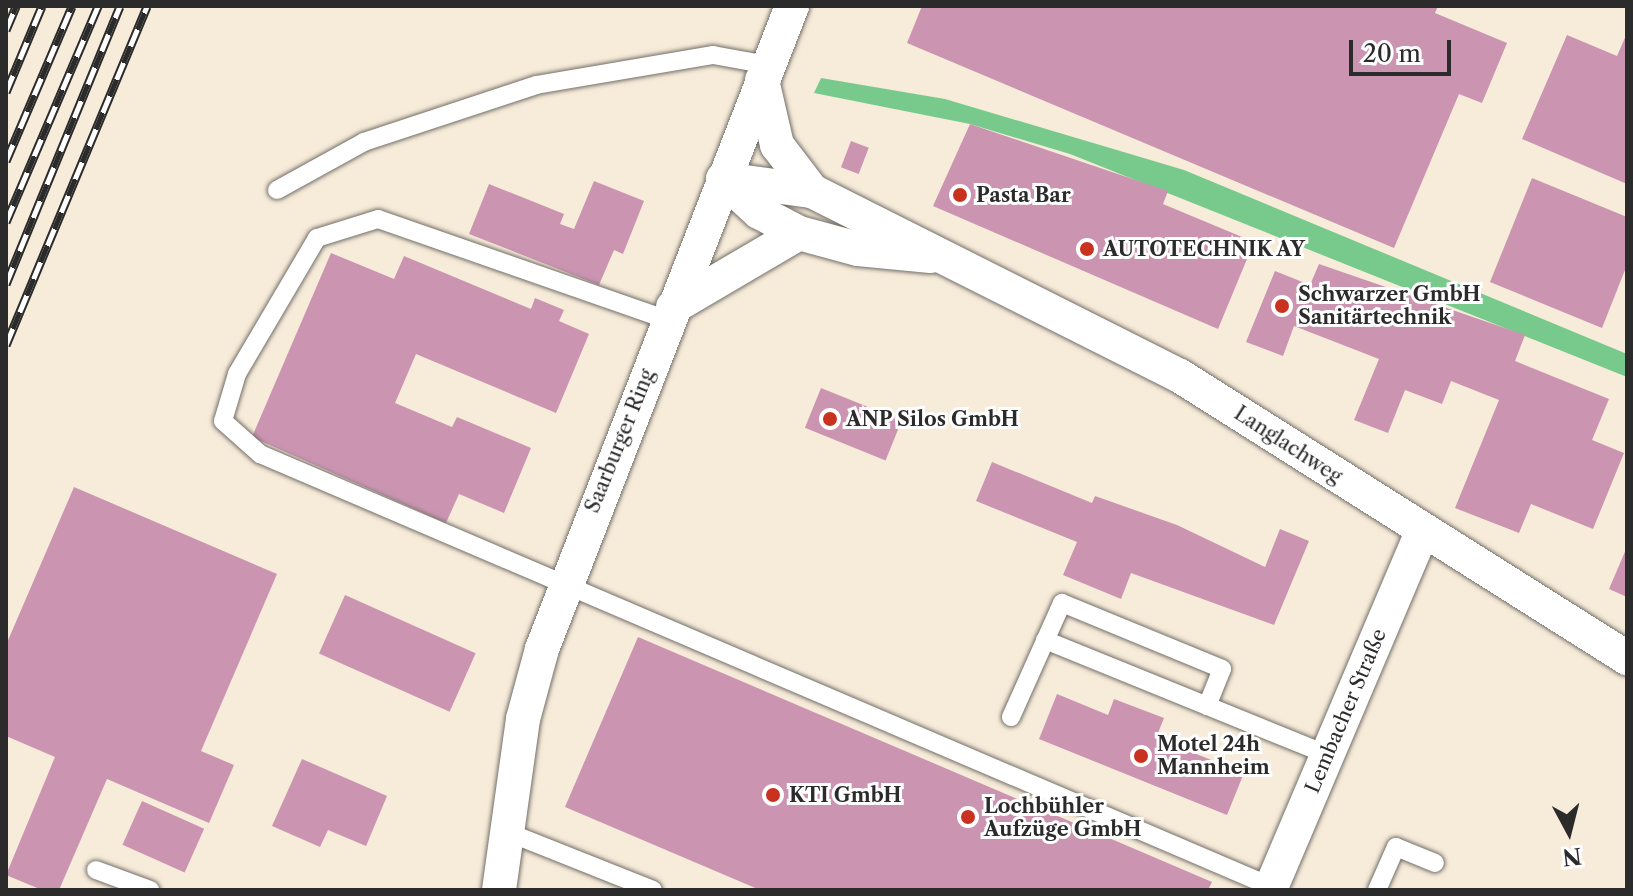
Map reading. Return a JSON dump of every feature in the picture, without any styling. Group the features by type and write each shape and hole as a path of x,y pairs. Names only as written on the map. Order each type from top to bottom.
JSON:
{"street":[{"name":"Saarburger Ring","path":"499,890 523,719 564,582 792,6"},
{"name":"Langlachweg","path":"765,72 777,145 812,191"},
{"name":"Langlachweg","path":"723,179 812,191 935,257 1180,376 1422,532 1627,658"},
{"name":"Langlachweg","path":"723,179 759,212 799,233 858,249 935,257"},
{"path":"670,313 799,233"},
{"name":"Lembacher Straße","path":"1271,889 1422,532"}],"lane":[{"path":"277,190 364,142 536,85 713,55 765,72"},
{"path":"670,313 378,219 317,238 237,374 223,421 260,454 564,582 1271,889"},
{"path":"1011,717 1062,603 1222,669 1207,706"},
{"path":"1045,640 1328,755"},
{"path":"505,831 653,890"},
{"path":"1377,890 1396,847 1435,863"},
{"path":"96,870 150,890"}],"green space":[{"path":"821,78 945,99 1184,170 1627,354 1627,377 1070,154 970,124 814,93"}],"building":[{"path":"922,6 1438,6 1435,13 1507,43 1482,103 1459,94 1394,248 907,43"},
{"path":"1627,33 1627,184 1522,139 1567,35 1617,56"},
{"name":"AUTOTECHNIK AY","path":"970,124 1168,191 1163,204 1254,242 1218,329 933,206"},
{"path":"851,141 869,148 859,174 841,167"},
{"path":"1532,178 1627,217 1627,265 1602,328 1490,282"},
{"path":"594,181 644,201 623,254 614,250 599,285 469,234 489,184 564,214 560,224 574,229"},
{"path":"331,253 394,279 404,256 531,309 535,298 564,310 559,321 589,334 556,413 416,354 395,403 452,427 457,417 531,448 504,513 459,494 446,523 252,437"},
{"path":"1319,264 1525,335 1515,361 1609,399 1592,440 1624,453 1593,529 1531,504 1519,533 1455,508 1499,400 1451,381 1442,404 1405,390 1388,433 1354,420 1379,359 1294,326 1283,356 1246,342 1275,271 1310,285"},
{"path":"821,388 902,421 886,460 805,428"},
{"path":"992,462 1092,503 1095,496 1177,525 1265,567 1280,529 1309,541 1274,625 1131,573 1121,599 1063,575 1077,542 976,501"},
{"path":"74,487 277,574 201,751 234,765 209,823 107,779 59,890 42,890 6,875 55,757 6,736 6,645"},
{"path":"1627,547 1627,597 1609,589"},
{"path":"345,595 476,653 450,712 319,653"},
{"path":"638,637 1212,882 1208,890 760,890 565,807"},
{"name":"Motel 24h Mannheim","path":"1057,694 1108,715 1114,699 1164,718 1156,738 1244,773 1227,815 1039,739"},
{"path":"302,759 387,796 366,846 328,830 320,847 272,826"},
{"path":"142,801 204,829 185,873 122,845"}],"railway":[{"path":"6,30 16,6"},
{"path":"6,92 42,6"},
{"path":"6,161 72,6"},
{"path":"6,222 98,6"},
{"path":"6,284 120,6"},
{"path":"6,345 147,6"}],"place":[{"name":"Pasta Bar","path":"960,195"},
{"name":"AUTOTECHNIK AY","path":"1087,249"},
{"name":"Schwarzer GmbH Sanitärtechnik","path":"1282,306"},
{"name":"ANP Silos GmbH","path":"830,419"},
{"name":"Motel 24h Mannheim","path":"1141,756"},
{"name":"KTI GmbH","path":"773,795"},
{"name":"Lochbühler Aufzüge GmbH","path":"968,817"}]}
